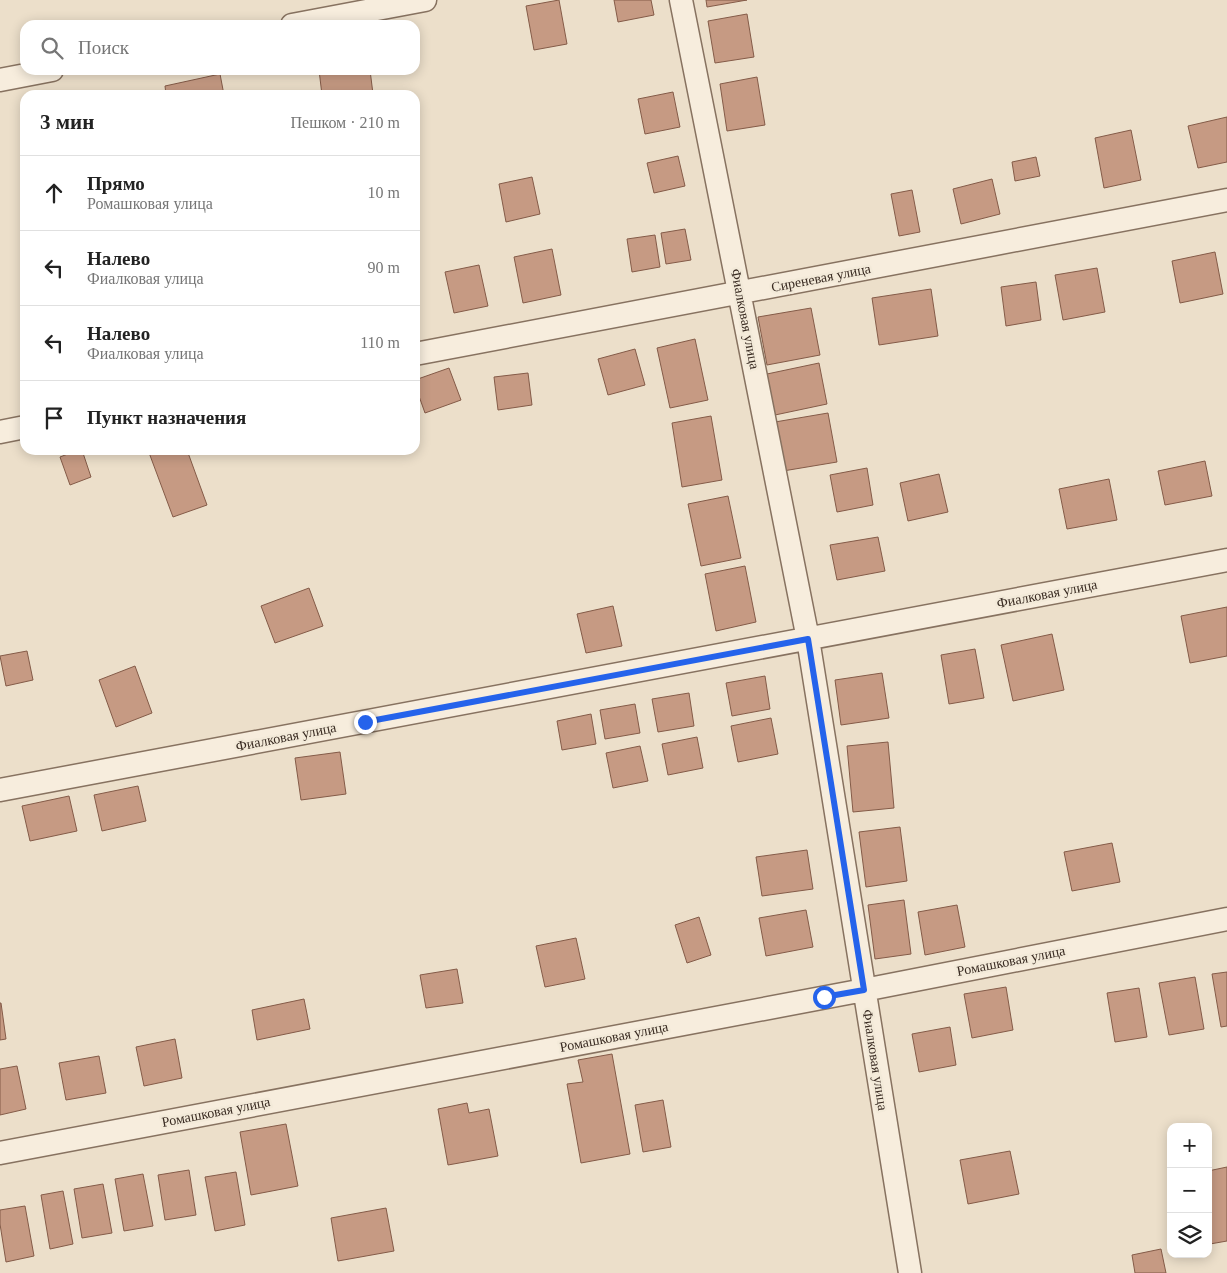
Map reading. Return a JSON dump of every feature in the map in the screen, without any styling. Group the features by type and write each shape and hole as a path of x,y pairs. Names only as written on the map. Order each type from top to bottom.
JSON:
{"street":[{"path":"319,20 425,0"},
{"name":"Фиалковая улица","path":"681,0 808,639 910,1273"},
{"path":"0,80 26,75"},
{"name":"Сиреневая улица","path":"420,353 1227,200"},
{"path":"0,432 20,428"},
{"name":"Фиалковая улица","path":"0,790 1227,560"},
{"name":"Ромашковая улица","path":"0,1153 864,990 1227,919"}],"building":[{"path":"559,0 567,44 534,50 526,6"},
{"path":"614,0 651,0 654,15 618,22"},
{"path":"706,0 747,0 707,7"},
{"path":"747,14 754,57 715,63 708,21"},
{"path":"220,75 223,90 165,90 165,86"},
{"path":"320,75 371,75 372,90 321,90"},
{"path":"757,77 765,125 727,131 720,84"},
{"path":"673,92 680,127 645,134 638,99"},
{"path":"1227,117 1227,162 1198,168 1188,126"},
{"path":"1131,130 1141,180 1104,188 1095,138"},
{"path":"678,156 685,186 654,193 647,163"},
{"path":"1036,157 1040,176 1015,181 1012,162"},
{"path":"532,177 540,214 506,222 499,184"},
{"path":"992,179 1000,214 961,224 953,189"},
{"path":"912,190 920,232 899,236 891,194"},
{"path":"685,229 691,260 666,264 661,233"},
{"path":"655,235 660,267 632,272 627,239"},
{"path":"552,249 561,295 523,303 514,257"},
{"path":"1215,252 1223,294 1180,303 1172,261"},
{"path":"479,265 488,306 454,313 445,272"},
{"path":"1097,268 1105,312 1063,320 1055,275"},
{"path":"1036,282 1041,320 1006,326 1001,287"},
{"path":"931,289 938,336 879,345 872,298"},
{"path":"811,308 820,355 767,365 758,317"},
{"path":"695,339 708,400 670,408 657,348"},
{"path":"635,349 645,385 608,395 598,359"},
{"path":"819,363 827,404 775,415 767,374"},
{"path":"449,368 461,400 425,413 420,399 420,378"},
{"path":"528,373 532,405 498,410 494,377"},
{"path":"828,413 837,462 783,471 775,422"},
{"path":"711,416 722,480 682,487 672,423"},
{"path":"65,455 84,455 91,477 70,485 60,457"},
{"path":"150,455 189,455 207,505 173,517"},
{"path":"1205,461 1212,496 1165,505 1158,471"},
{"path":"867,468 873,505 837,512 830,475"},
{"path":"939,474 948,512 908,521 900,483"},
{"path":"1109,479 1117,520 1067,529 1059,489"},
{"path":"728,496 741,558 701,566 688,504"},
{"path":"878,537 885,571 837,580 830,545"},
{"path":"745,566 756,622 716,631 705,574"},
{"path":"309,588 323,626 275,643 261,606"},
{"path":"613,606 622,646 586,653 577,614"},
{"path":"1227,607 1227,656 1190,663 1181,616"},
{"path":"1052,634 1064,690 1013,701 1001,645"},
{"path":"975,649 984,698 949,704 941,655"},
{"path":"27,651 33,680 6,686 0,656"},
{"path":"135,666 152,713 116,727 99,680"},
{"path":"882,673 889,718 841,725 835,680"},
{"path":"765,676 770,709 732,716 726,683"},
{"path":"689,693 694,726 658,732 652,699"},
{"path":"635,704 640,733 605,739 600,710"},
{"path":"591,714 596,744 562,750 557,721"},
{"path":"771,718 778,754 738,762 731,726"},
{"path":"697,737 703,768 668,775 662,744"},
{"path":"888,742 894,808 853,812 847,746"},
{"path":"640,746 648,781 613,788 606,753"},
{"path":"340,752 346,794 301,800 295,758"},
{"path":"138,786 146,821 102,831 94,795"},
{"path":"69,796 77,831 30,841 22,806"},
{"path":"900,827 907,881 866,887 859,832"},
{"path":"1112,843 1120,882 1072,891 1064,852"},
{"path":"807,850 813,889 762,896 756,857"},
{"path":"904,900 911,954 875,959 868,905"},
{"path":"957,905 965,947 925,955 918,912"},
{"path":"806,910 813,947 766,956 759,918"},
{"path":"699,917 711,955 687,963 675,925"},
{"path":"576,938 585,979 545,987 536,946"},
{"path":"457,969 463,1003 426,1008 420,975"},
{"path":"1227,972 1227,1026 1221,1027 1212,974"},
{"path":"1195,977 1204,1029 1169,1035 1159,983"},
{"path":"1006,987 1013,1030 972,1038 964,994"},
{"path":"1139,988 1147,1037 1115,1042 1107,993"},
{"path":"304,999 310,1029 257,1040 252,1010"},
{"path":"0,1003 6,1039 0,1040"},
{"path":"950,1027 956,1065 919,1072 912,1034"},
{"path":"175,1039 182,1078 144,1086 136,1047"},
{"path":"612,1054 630,1154 581,1163 567,1084 583,1082 578,1060"},
{"path":"99,1056 106,1093 66,1100 59,1063"},
{"path":"17,1066 26,1109 0,1115 0,1069"},
{"path":"663,1100 671,1147 643,1152 635,1105"},
{"path":"467,1103 469,1113 489,1109 498,1156 448,1165 438,1109"},
{"path":"286,1124 298,1186 251,1195 240,1132"},
{"path":"1010,1151 1019,1194 968,1204 960,1160"},
{"path":"1227,1167 1227,1241 1212,1244 1212,1213 1212,1170"},
{"path":"189,1170 196,1215 165,1220 158,1175"},
{"path":"236,1172 245,1225 215,1231 205,1177"},
{"path":"143,1174 153,1226 124,1231 115,1179"},
{"path":"103,1184 112,1233 82,1238 74,1189"},
{"path":"63,1191 73,1244 50,1249 41,1195"},
{"path":"25,1206 34,1256 6,1262 0,1224 0,1210"},
{"path":"386,1208 394,1251 338,1261 331,1218"},
{"path":"1161,1249 1166,1273 1135,1273 1132,1255"}],"route":[{"path":"365,722 808,639 864,990 824,997"}]}
